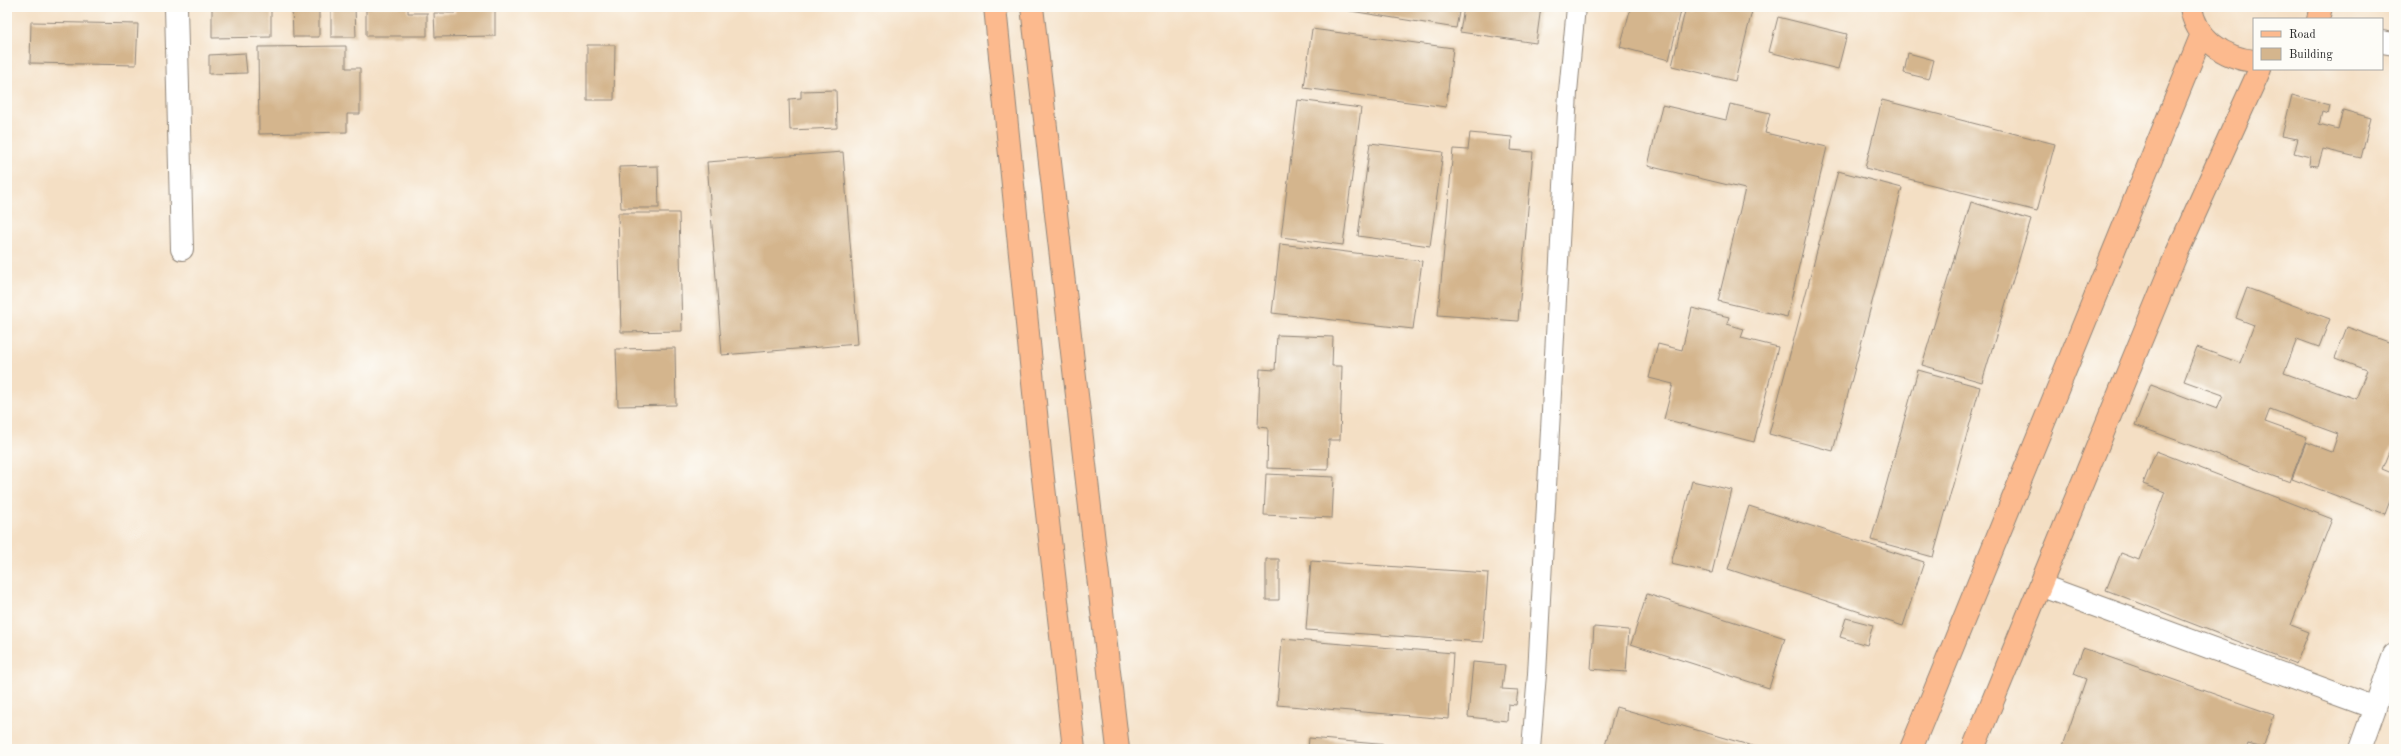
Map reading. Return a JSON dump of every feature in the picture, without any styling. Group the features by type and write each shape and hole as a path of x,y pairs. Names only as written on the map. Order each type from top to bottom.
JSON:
{"main road":[{"path":"995,7 1039,444 1074,749"},
{"path":"1032,7 1118,749"},
{"path":"2191,7 2192,14 2202,34 2219,50 2240,60 2253,61"},
{"path":"2318,18 2321,7"},
{"path":"1911,749 2202,34"},
{"path":"1973,749 2042,586 2176,255 2260,70"}],"street":[{"path":"176,7 182,248"},
{"path":"2383,42 2394,44"},
{"path":"2042,586 2375,708"},
{"path":"2360,749 2394,655"}],"lane":[{"path":"1531,749 1537,674 1567,100 1576,7"}],"building":[{"path":"212,7 271,7 271,37 212,38"},
{"path":"292,7 319,7 319,37 293,37"},
{"path":"331,7 355,7 356,37 331,37"},
{"path":"366,7 408,7 408,13 427,13 427,36 366,36"},
{"path":"455,7 495,7 495,36 435,37 434,13 455,13"},
{"path":"1326,7 1460,7 1456,28"},
{"path":"1464,7 1541,7 1536,43 1460,32"},
{"path":"1631,7 1682,7 1669,60 1620,47"},
{"path":"1686,7 1735,7 1752,11 1735,81 1672,66"},
{"path":"1778,17 1847,34 1838,69 1769,52"},
{"path":"31,22 138,24 136,65 30,63"},
{"path":"1312,29 1453,48 1446,107 1304,88"},
{"path":"587,45 615,45 614,100 587,100"},
{"path":"346,46 346,68 360,68 360,114 347,114 347,132 259,134 258,47"},
{"path":"245,53 247,73 209,74 209,55"},
{"path":"1908,53 1934,60 1929,79 1904,73"},
{"path":"836,90 837,128 790,130 789,99 801,98 801,91"},
{"path":"2292,95 2330,105 2328,114 2322,112 2319,124 2338,129 2343,110 2371,118 2361,158 2323,149 2318,166 2309,165 2310,157 2294,153 2298,139 2282,136"},
{"path":"1298,100 1361,108 1343,245 1281,237"},
{"path":"1882,100 2055,144 2037,211 1865,168"},
{"path":"1730,104 1770,113 1765,133 1827,147 1787,317 1718,301 1745,189 1648,166 1662,105 1726,120"},
{"path":"1470,133 1512,137 1511,150 1533,152 1518,321 1438,315 1453,149 1468,150"},
{"path":"1370,143 1443,152 1430,246 1358,236"},
{"path":"843,152 858,344 722,355 707,162"},
{"path":"658,166 659,208 621,208 619,167"},
{"path":"1838,171 1902,188 1833,451 1769,434"},
{"path":"1971,202 2031,220 1982,382 1922,365"},
{"path":"618,213 679,213 682,331 621,332"},
{"path":"1280,244 1422,261 1413,329 1272,313"},
{"path":"2247,288 2330,319 2319,347 2297,339 2284,373 2356,399 2367,370 2335,358 2347,327 2394,344 2394,439 2382,469 2394,474 2394,490 2385,514 2292,479 2306,442 2332,452 2338,434 2270,409 2265,422 2307,437 2290,482 2135,425 2151,384 2217,409 2223,395 2184,381 2197,347 2240,363 2254,325 2236,318"},
{"path":"1692,308 1729,317 1727,324 1744,329 1741,338 1778,347 1754,442 1664,419 1673,384 1649,378 1658,344 1682,350"},
{"path":"1277,335 1333,337 1332,366 1342,366 1340,440 1329,440 1328,470 1267,468 1268,428 1258,427 1260,369 1275,370"},
{"path":"675,348 676,405 618,406 616,349"},
{"path":"1918,370 1980,387 1933,557 1871,540"},
{"path":"2156,451 2332,519 2291,625 2309,632 2296,664 2106,590 2121,553 2139,560 2165,492 2143,484"},
{"path":"1266,474 1334,477 1332,518 1264,515"},
{"path":"1692,481 1732,490 1712,573 1671,564"},
{"path":"1749,506 1924,562 1903,626 1728,569"},
{"path":"1266,559 1279,559 1279,600 1266,600"},
{"path":"1311,561 1488,573 1483,642 1306,630"},
{"path":"1647,594 1785,638 1769,688 1631,644"},
{"path":"1846,618 1873,625 1867,645 1840,637"},
{"path":"1594,627 1629,630 1626,672 1591,669"},
{"path":"1282,639 1453,653 1449,719 1277,705"},
{"path":"2083,648 2274,715 2263,748 2248,744 2246,749 2062,749 2086,679 2074,674"},
{"path":"1473,662 1505,665 1502,689 1518,690 1516,705 1508,704 1507,721 1468,717"},
{"path":"1616,707 1763,749 1604,749"},
{"path":"1309,738 1423,748 1423,749 1308,749"}]}
